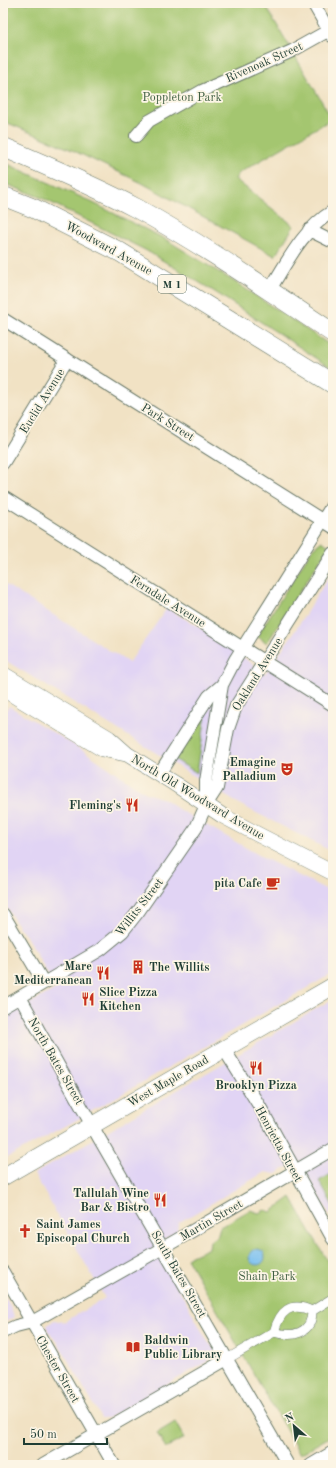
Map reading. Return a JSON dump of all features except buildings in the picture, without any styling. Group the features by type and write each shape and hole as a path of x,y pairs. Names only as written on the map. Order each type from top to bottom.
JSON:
{"main road":[{"path":"3,147 135,207 205,248 333,333"},
{"name":"Woodward Avenue","path":"3,196 33,208 120,252 333,384"},
{"name":"West Maple Road","path":"3,1177 333,986"}],"street":[{"path":"313,3 332,32"},
{"name":"Rivenoak Street","path":"136,136 149,121 202,91 332,32"},
{"path":"270,291 309,230 324,216 333,211"},
{"path":"309,230 333,242"},
{"name":"Park Street","path":"3,319 333,527"},
{"name":"Euclid Avenue","path":"3,463 68,359"},
{"name":"Ferndale Avenue","path":"3,496 333,705"},
{"name":"Oakland Avenue","path":"206,805 206,781 222,685 242,648 333,504"},
{"name":"Oakland Avenue","path":"206,805 217,788 228,729 236,706 333,553"},
{"name":"North Old Woodward Avenue","path":"3,674 109,738 127,754 206,805 256,834 333,873"},
{"name":"Oakland Avenue","path":"159,774 209,696 222,685"},
{"name":"North Old Woodward Avenue","path":"3,689 102,749 127,754"},
{"name":"Willits Street","path":"3,1007 100,950 123,931 138,912 196,828 206,805"},
{"path":"3,914 44,983"},
{"name":"North Bates Street","path":"20,997 92,1125"},
{"name":"Henrietta Street","path":"224,1049 260,1108 333,1239"},
{"name":"South Bates Street","path":"92,1125 288,1465"},
{"name":"Martin Street","path":"3,1332 16,1326 32,1322 164,1248 333,1149"},
{"name":"Chester Street","path":"3,1272 114,1465"},
{"path":"274,1332 286,1335 300,1333 310,1322 312,1311 333,1298"},
{"path":"43,1465 274,1332 281,1316 287,1310 302,1307 312,1311"},
{"path":"311,1465 333,1452"}],"shaded area":[{"path":"333,570 333,852 239,804 3,659 3,583 129,663 167,608 225,643 265,674 293,634"},
{"path":"9,706 84,751 146,793 164,799 178,809 264,858 333,893 333,973 71,1123 3,1160 3,1018 56,989 26,936 7,908 3,910 3,716"},
{"path":"333,999 333,1220 298,1160 276,1174 265,1172 178,1223 177,1232 154,1244 208,1342 214,1348 215,1356 108,1418 101,1418 56,1339 48,1332 47,1326 54,1320 64,1322 105,1298 34,1174"},
{"path":"3,1294 14,1317 3,1323"}],"green space":[{"name":"Poppleton Park","path":"3,3 264,3 332,119 239,173 235,179 294,226 275,256 142,183 72,150 3,121"},
{"path":"3,162 83,198 165,239 235,282 333,347 333,369 215,292 147,251 42,198 3,183"},
{"path":"322,541 329,546 267,643 257,636 313,548"},
{"path":"205,712 206,714 197,773 174,759"},
{"path":"333,1173 333,1206 319,1181"},
{"name":"Shain Park","path":"291,1197 333,1271 333,1435 300,1454 187,1258 209,1248 210,1241 217,1237 220,1227 250,1210 259,1213 265,1210 271,1212"},
{"path":"175,1422 184,1438 166,1448 157,1433"}],"water":[{"path":"254,1249 260,1249 265,1254 263,1263 260,1265 254,1265 249,1260 249,1254"}],"place":[{"name":"Emagine Palladium","path":"287,769"},
{"name":"Fleming's","path":"132,805"},
{"name":"pita Cafe","path":"273,883"},
{"name":"The Willits","path":"138,967"},
{"name":"Mare Mediterranean","path":"103,973"},
{"name":"Slice Pizza Kitchen","path":"88,999"},
{"name":"Brooklyn Pizza","path":"256,1068"},
{"name":"Tallulah Wine Bar & Bistro","path":"160,1200"},
{"name":"Saint James Episcopal Church","path":"25,1231"},
{"name":"Baldwin Public Library","path":"133,1347"}]}
